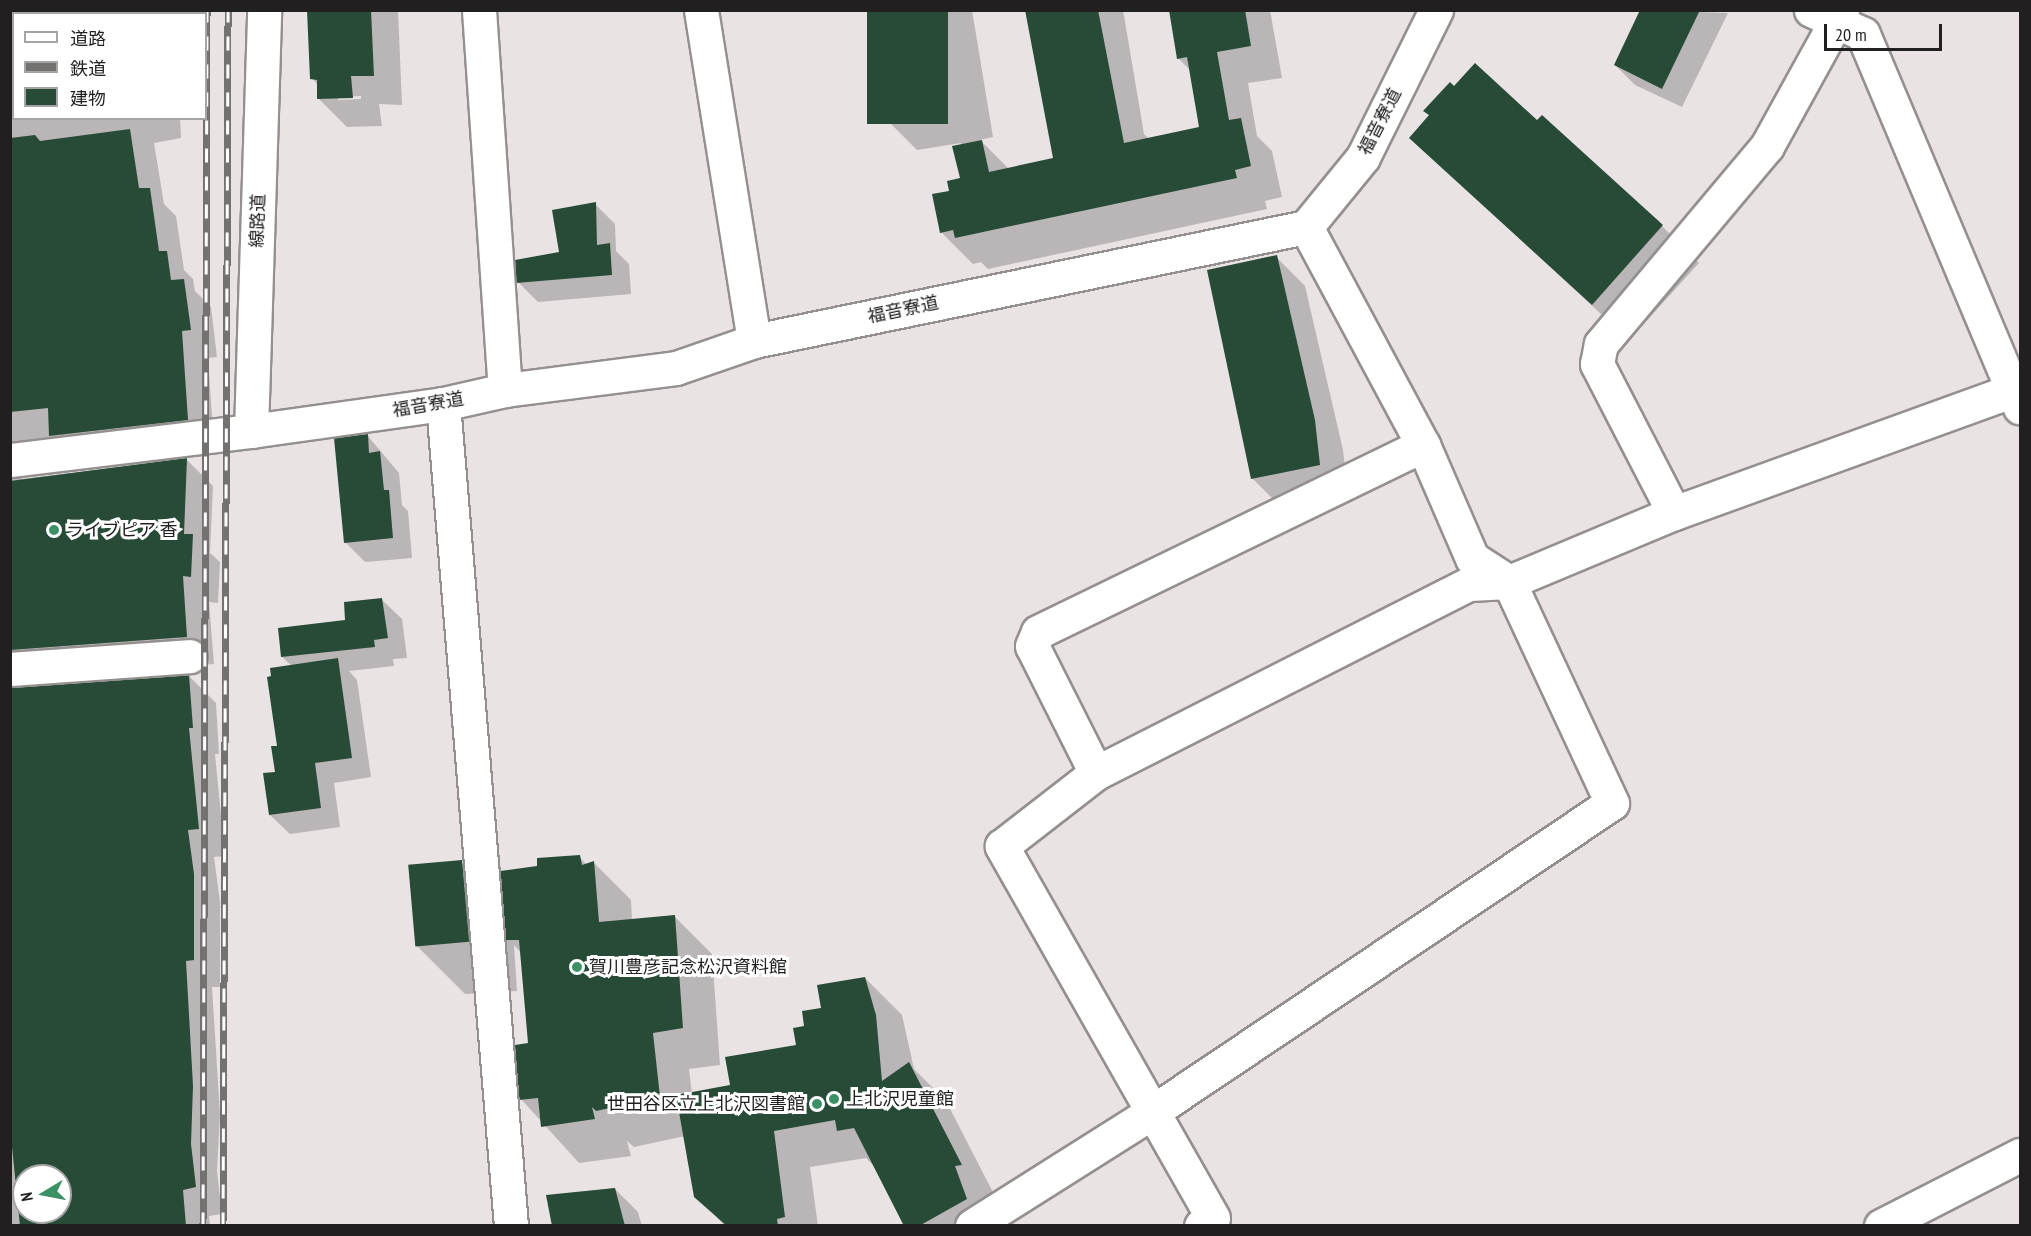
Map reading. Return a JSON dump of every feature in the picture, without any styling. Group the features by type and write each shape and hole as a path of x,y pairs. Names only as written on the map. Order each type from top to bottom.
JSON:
{"street":[{"name":"線路道","path":"251,431 264,10"},
{"path":"479,10 505,390"},
{"path":"701,10 754,341"},
{"name":"福音寮道","path":"10,460 251,431 443,404 505,390 676,368 754,341 1306,227 1363,157 1436,10"},
{"path":"1201,1226 1213,1218 1002,846 1096,773 1469,584 1509,582 1674,513 1828,454 2018,396 1863,34 1830,15 1767,146 1601,344 1597,364 1674,513"},
{"path":"972,1226 1152,1112 1612,802 1509,582 1472,558 1423,445 1306,227"},
{"path":"443,404 512,1226"},
{"path":"1096,773 1032,646 1038,632 1423,445"},
{"path":"10,669 190,656"},
{"path":"1881,1226 2020,1155"}],"building":[{"path":"307,10 371,10 374,76 351,76 353,98 317,99 317,80 310,79"},
{"path":"867,10 948,10 948,124 867,124"},
{"path":"1025,10 1098,10 1124,143 1199,127 1187,57 1177,59 1169,10 1245,10 1251,46 1217,52 1229,120 1241,118 1251,166 1235,170 1237,178 955,238 953,230 940,233 932,194 949,191 947,181 960,178 952,146 982,140 989,172 1053,158"},
{"path":"1640,10 1700,10 1662,89 1614,65"},
{"path":"1475,63 1537,120 1542,115 1663,225 1592,305 1409,138 1429,115 1423,111 1450,82 1454,86"},
{"path":"130,129 139,188 150,188 159,251 167,251 171,280 184,279 191,330 182,331 188,420 49,436 48,408 10,412 10,138 35,135 40,141"},
{"path":"596,202 597,245 610,243 612,275 516,283 515,260 559,252 552,210"},
{"path":"1277,255 1315,420 1320,465 1251,479 1207,270"},
{"path":"368,434 369,453 380,451 384,490 389,490 393,538 344,543 334,438"},
{"path":"187,458 184,534 193,534 191,577 183,576 187,637 10,650 10,481"},
{"path":"382,598 388,638 374,640 375,647 281,657 278,628 345,620 344,602"},
{"path":"338,658 352,758 315,763 321,808 269,815 263,773 275,772 271,746 277,746 267,677 271,676 270,668"},
{"path":"189,675 193,728 189,728 199,829 188,830 194,874 194,960 186,961 193,1086 191,1144 196,1187 183,1190 186,1226 20,1226 20,1224 72,1224 72,1164 14,1164 10,1127 10,688"},
{"path":"580,855 582,865 594,861 599,922 675,915 683,1028 653,1033 660,1097 596,1111 592,1107 595,1119 541,1127 538,1098 519,1100 515,1045 528,1043 519,940 506,940 500,871 537,866 537,858"},
{"path":"462,860 469,942 415,946 408,865"},
{"path":"865,977 876,1015 882,1081 909,1062 962,1165 955,1166 967,1199 919,1226 904,1226 854,1128 837,1131 835,1120 774,1131 785,1217 777,1219 778,1226 727,1226 694,1197 676,1095 730,1085 725,1057 796,1045 793,1028 804,1026 802,1011 821,1008 817,985"},
{"path":"615,1188 625,1226 552,1226 546,1195"}],"railway":[{"path":"223,1226 228,10"},
{"path":"203,1226 207,120"}],"place":[{"name":"ライブピア 香","path":"54,530"},
{"name":"賀川豊彦記念松沢資料館","path":"577,967"},
{"name":"上北沢児童館","path":"834,1099"},
{"name":"世田谷区立上北沢図書館","path":"817,1104"}]}
